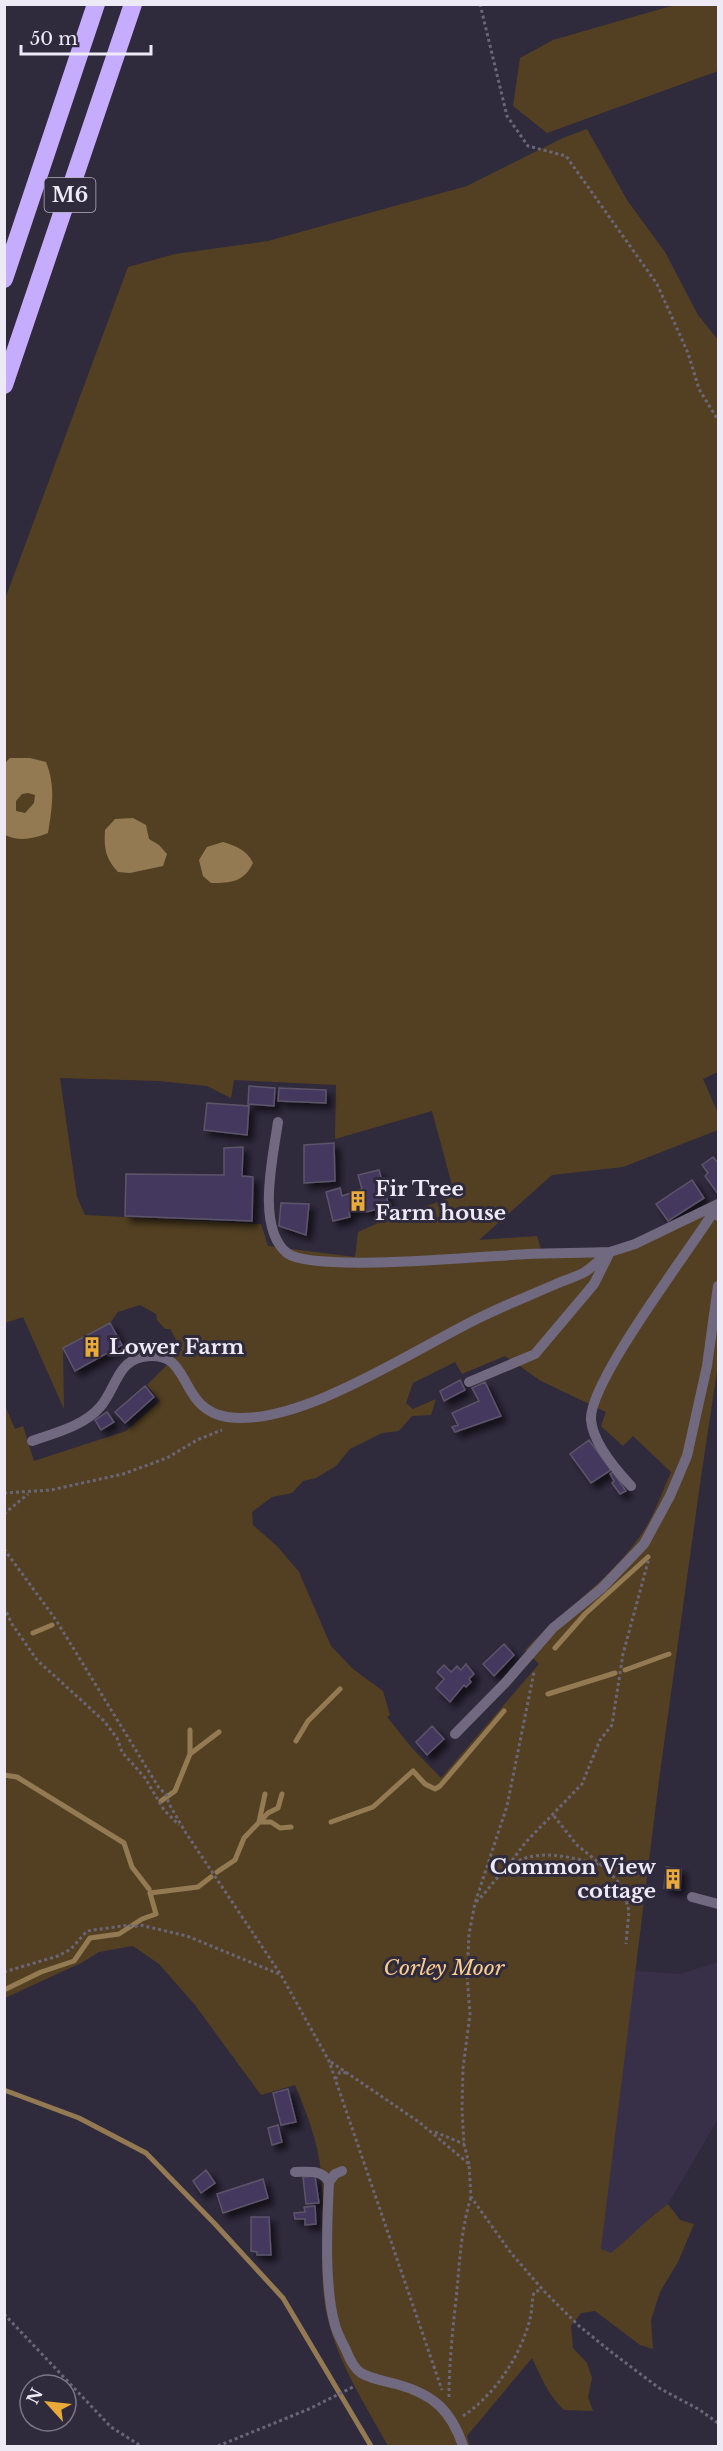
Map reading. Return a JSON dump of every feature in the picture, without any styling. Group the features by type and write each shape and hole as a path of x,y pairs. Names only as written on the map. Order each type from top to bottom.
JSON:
{"highway":[{"name":"M6","path":"4,279 96,4"},
{"name":"M6","path":"4,385 133,4"}],"lane":[{"path":"278,1122 272,1162 270,1227 279,1243 288,1254 294,1257 330,1263 610,1252 634,1245 718,1204"},
{"path":"718,1204 718,1216"},
{"path":"631,1486 612,1466 594,1433 592,1407 605,1379 626,1345 718,1204"},
{"path":"469,1382 535,1354 594,1284 610,1252"},
{"path":"32,1442 82,1421 99,1408 123,1368 134,1359 158,1355 176,1364 192,1394 208,1411 226,1416 250,1418 311,1402 378,1373 482,1317 584,1272 610,1252"},
{"path":"454,1734 506,1682 553,1628 575,1612 625,1567 644,1544 687,1456 707,1366 718,1286"},
{"path":"692,1897 718,1904"},
{"path":"329,2182 335,2174 342,2171"},
{"path":"295,2172 315,2172 324,2175 329,2182 329,2295 335,2326 350,2359 359,2372 373,2379 414,2389 431,2398 451,2418 463,2446"}],"path":[{"path":"480,4 507,116 528,146 566,156 657,284 688,353 699,389 718,420"},
{"path":"4,1493 51,1490 123,1474 167,1458 197,1440 250,1418"},
{"path":"4,1514 30,1492"},
{"path":"4,1549 56,1620 159,1788 165,1794 186,1833 281,1975 329,2061 451,2418"},
{"path":"475,1903 487,1892 525,1844 582,1784 600,1740 612,1725 623,1654 651,1552"},
{"path":"4,1606 12,1624 37,1660 104,1721 117,1738 122,1752 145,1778 164,1810 186,1833"},
{"path":"451,2418 449,2355 457,2267 463,2225 471,2197 470,2164 464,2144 462,2109 463,2068 470,2014 467,1975 470,1934 475,1903 507,1806 535,1675 533,1666"},
{"path":"554,1815 577,1845 604,1867 622,1886 629,1911 626,1944"},
{"path":"505,1870 525,1856 572,1857 604,1867"},
{"path":"4,1972 58,1956 71,1949 87,1931 140,1925 187,1936 281,1975"},
{"path":"329,2061 430,2130 470,2164"},
{"path":"335,2081 340,2072 347,2074"},
{"path":"430,2130 464,2144"},
{"path":"471,2197 511,2253 568,2315 610,2351 659,2388 700,2410 718,2423"},
{"path":"451,2418 477,2406 502,2377 526,2332 534,2292 530,2276"},
{"path":"534,2292 537,2289 543,2290"},
{"path":"4,2314 111,2427 141,2446"},
{"path":"218,2446 309,2409 347,2389"}],"shaded area":[{"path":"10,758 30,758 46,762 52,789 48,833 26,839 5,835 5,763","holes":["22,794 35,795 34,803 25,813 16,811 16,801"]},
{"path":"133,818 146,825 149,839 167,854 163,866 130,873 118,872 110,862 105,848 105,830 115,819"},
{"path":"223,842 241,849 253,863 241,878 225,883 211,883 203,876 199,860 207,847"},
{"path":"718,1962 718,2119 668,2204 611,2254 601,2249 635,1971 680,1974"}],"green space":[{"path":"678,4 718,5 718,71 547,133 513,106 520,58 553,40"},
{"name":"Corley Moor","path":"587,129 627,200 665,252 698,315 718,340 718,1072 703,1079 718,1113 718,1130 623,1167 552,1175 479,1240 537,1236 541,1250 622,1247 718,1201 718,1364 659,1780 601,2249 611,2253 668,2204 680,2220 694,2224 678,2262 660,2292 651,2320 653,2349 640,2345 595,2311 581,2313 571,2326 573,2348 587,2363 592,2378 588,2397 593,2411 564,2410 549,2392 532,2358 467,2436 470,2446 388,2446 350,2378 329,2324 322,2276 321,2173 317,2147 295,2085 261,2095 195,2005 159,1964 133,1946 99,1952 81,1963 5,1998 5,1406 15,1429 23,1426 34,1461 126,1431 160,1401 147,1385 182,1350 170,1329 165,1329 157,1320 156,1314 140,1305 118,1312 110,1323 63,1348 64,1409 23,1317 5,1323 4,602 128,267 175,254 268,241 467,186 563,138","holes":["60,1078 159,1081 207,1086 231,1098 234,1080 336,1085 335,1139 432,1111 455,1196 358,1232 355,1257 268,1246 261,1224 85,1215 77,1197","505,1356 541,1381 606,1412 601,1426 623,1446 633,1436 671,1472 650,1520 634,1545 605,1577 525,1650 539,1664 441,1778 412,1748 387,1717 390,1715 383,1691 353,1669 331,1646 299,1572 277,1546 253,1525 252,1512 272,1497 292,1493 303,1481 316,1478 336,1466 350,1449 382,1433 399,1431 412,1416 431,1415 436,1399 413,1409 406,1403 413,1383 455,1362 462,1374"]}],"building":[{"path":"249,1086 275,1088 274,1106 248,1104"},
{"path":"279,1088 326,1090 326,1103 278,1101"},
{"path":"207,1103 249,1106 247,1135 204,1130"},
{"path":"334,1143 335,1181 304,1183 304,1145"},
{"path":"243,1147 242,1176 253,1177 252,1221 125,1216 126,1174 224,1175 224,1148"},
{"path":"713,1157 718,1163 718,1194 705,1176 708,1173 702,1165"},
{"name":"Fir Tree Farm house","path":"379,1170 389,1206 366,1212 365,1207 349,1212 350,1217 333,1221 326,1192 340,1188 342,1196 362,1189 358,1175"},
{"path":"692,1180 704,1198 668,1221 656,1204"},
{"path":"281,1203 309,1204 306,1235 279,1226"},
{"name":"Lower Farm","path":"110,1323 122,1345 75,1371 63,1348"},
{"path":"460,1380 465,1390 444,1401 440,1391"},
{"path":"485,1382 501,1416 455,1432 452,1427 458,1425 452,1413 479,1401 472,1388"},
{"name":"Lower Farm","path":"145,1386 154,1397 125,1423 115,1412"},
{"path":"107,1412 114,1422 101,1430 95,1420"},
{"path":"589,1440 611,1470 591,1483 570,1454"},
{"path":"613,1472 626,1491 620,1494 612,1483 614,1481 610,1474"},
{"path":"504,1644 514,1655 494,1676 483,1664"},
{"path":"466,1664 474,1674 469,1679 471,1682 466,1687 464,1685 450,1702 436,1688 444,1679 437,1672 444,1665 451,1672 457,1666 461,1670"},
{"path":"432,1726 444,1739 427,1755 416,1742"},
{"name":"Common View cottage","path":"666,1867 681,1869 680,1890 664,1888"},
{"path":"288,2089 296,2122 281,2125 273,2093"},
{"path":"278,2125 282,2142 272,2145 268,2128"},
{"path":"206,2170 215,2183 201,2193 193,2181"},
{"path":"315,2176 319,2203 306,2204 303,2177"},
{"path":"263,2179 268,2198 223,2213 217,2194"},
{"path":"315,2206 316,2224 305,2225 305,2219 295,2219 294,2213 305,2212 304,2207"},
{"path":"251,2217 269,2217 271,2255 257,2255 257,2252 251,2251"}],"waterway":[{"path":"555,1648 585,1614 648,1557"},
{"path":"33,1633 52,1625"},
{"path":"625,1670 669,1654"},
{"path":"548,1694 615,1673"},
{"path":"296,1741 308,1721 340,1689"},
{"path":"331,1822 373,1807 413,1771 425,1784 435,1789 440,1786 504,1711"},
{"path":"161,1801 175,1791 190,1754 190,1730"},
{"path":"190,1754 219,1732"},
{"path":"4,1775 17,1777 124,1843 132,1867 149,1889"},
{"path":"265,1794 259,1822 271,1822 280,1828 291,1827"},
{"path":"217,1872 235,1860 244,1838 268,1813 278,1808 282,1794"},
{"path":"4,1990 41,1972 74,1961 90,1938 119,1934 142,1919 156,1914 150,1893 198,1887 211,1877"},
{"path":"4,2090 79,2118 146,2153 283,2298 371,2446"}],"place":[{"name":"Fir Tree Farm house","path":"358,1201"},
{"name":"Lower Farm","path":"92,1347"},
{"name":"Common View cottage","path":"673,1879"}]}
